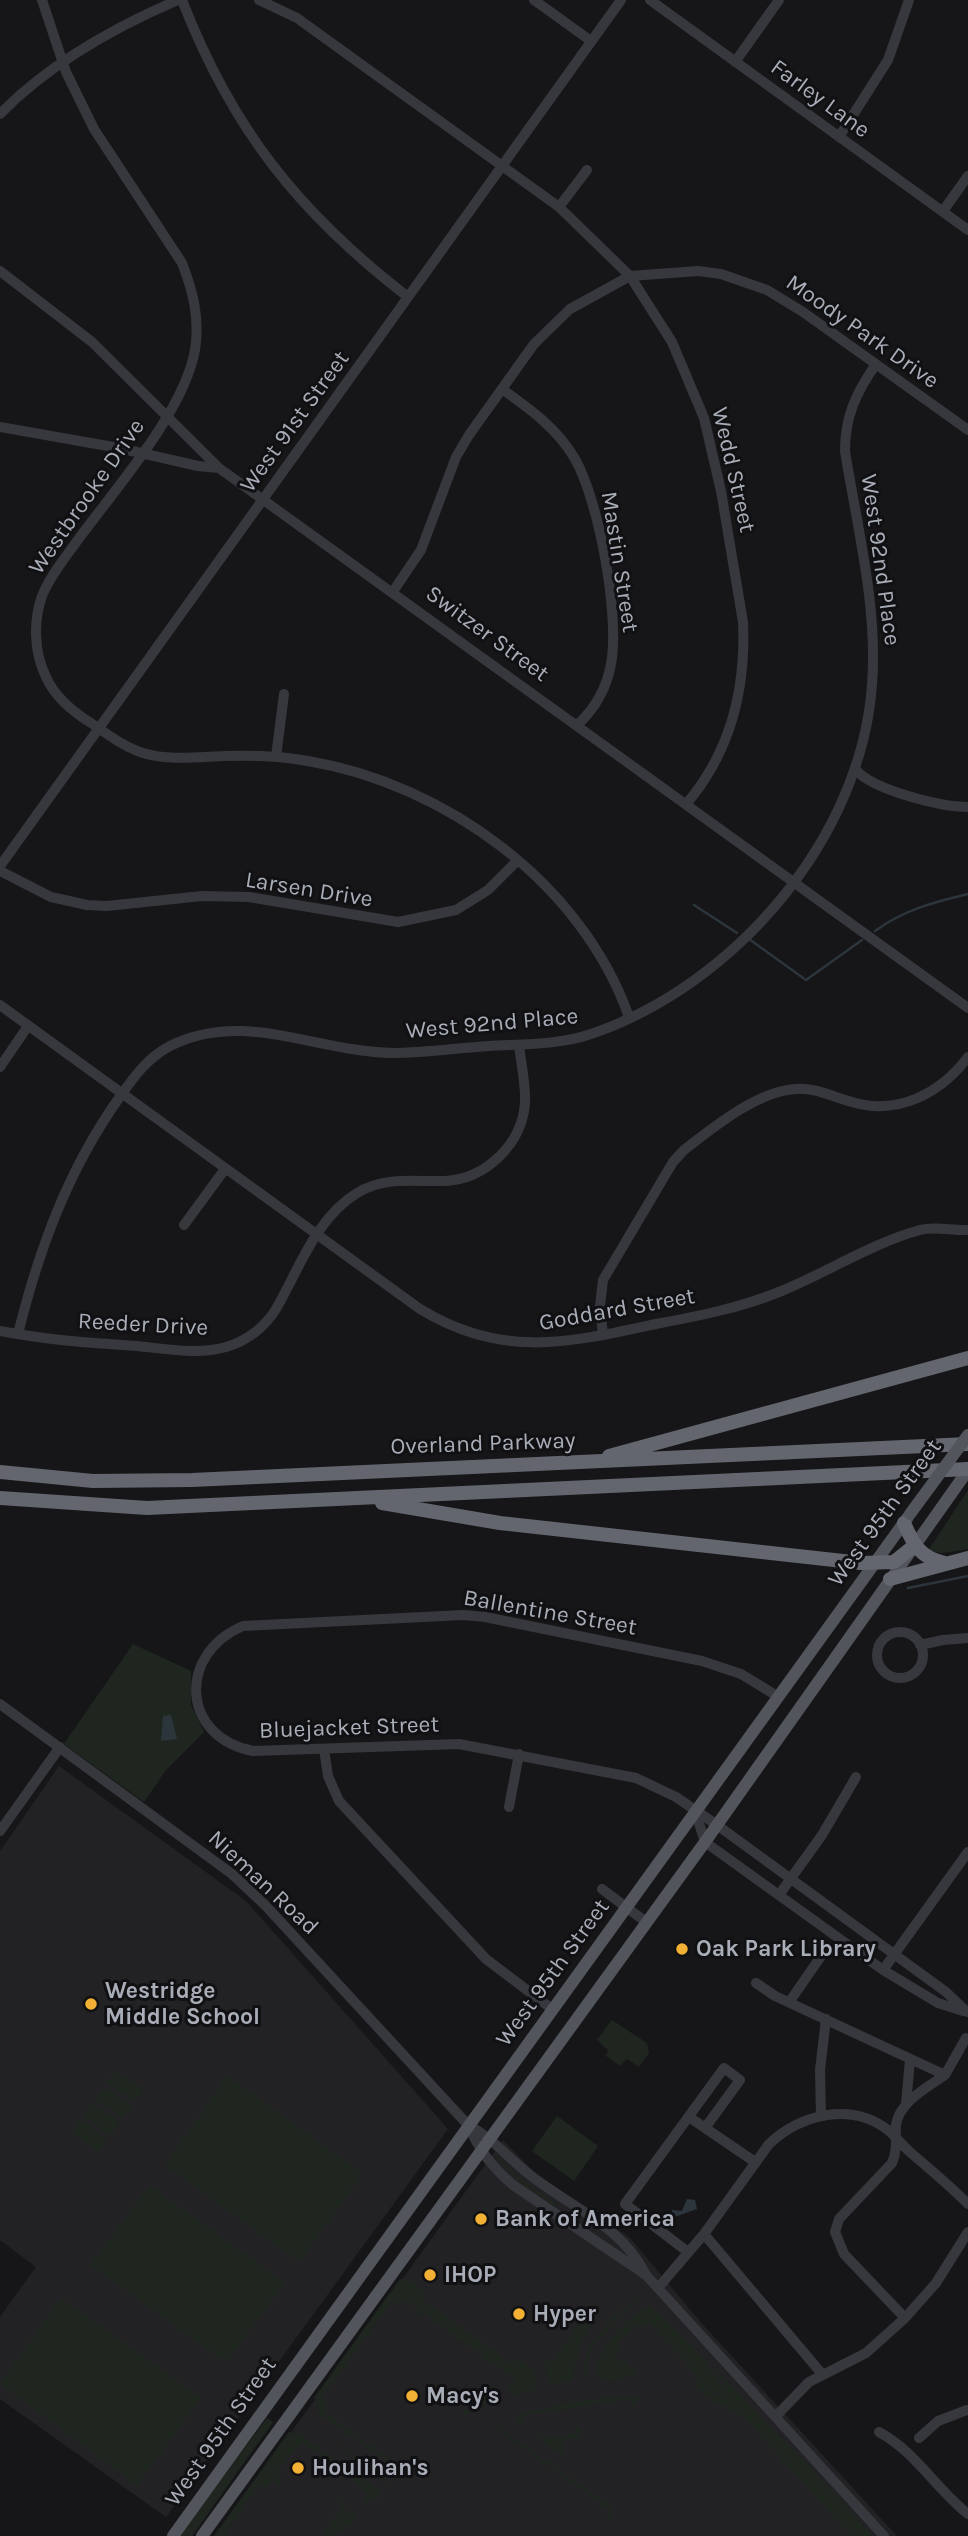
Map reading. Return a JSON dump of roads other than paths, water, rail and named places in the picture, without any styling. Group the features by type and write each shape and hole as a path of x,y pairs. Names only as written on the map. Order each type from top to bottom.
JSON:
{"highway":[{"path":"588,1462 968,1357"},
{"name":"Overland Parkway","path":"0,1472 93,1481 147,1482 968,1444"},
{"name":"Overland Parkway","path":"0,1497 147,1508 968,1470"},
{"path":"353,1499 500,1523 873,1564 894,1562 914,1546"},
{"path":"907,1518 914,1546 922,1554 945,1563"},
{"path":"890,1579 968,1558"}],"main road":[{"name":"West 95th Street","path":"173,2536 776,1696 968,1435"},
{"name":"West 95th Street","path":"202,2536 705,1842 968,1470"}],"street":[{"name":"Westbrooke Drive","path":"42,0 63,63 94,129 171,242 191,285 197,327 195,349 182,391 168,415 53,576 42,596 37,617 37,650 45,675 70,708 126,746 163,757 276,757 331,766 373,777 413,794 478,830 540,882 577,925 600,958 629,1017"},
{"path":"0,114 63,63 180,0 220,86 267,160 321,225 408,297"},
{"name":"Wedd Street","path":"259,0 297,18 559,207 630,276 672,342 704,418 721,491 743,622 742,677 731,728 711,770 687,803"},
{"path":"534,0 591,41"},
{"name":"West 91st Street","path":"0,868 621,0"},
{"name":"Farley Lane","path":"650,0 968,230"},
{"path":"735,62 779,0"},
{"path":"839,137 888,60 909,0"},
{"path":"559,207 587,170"},
{"path":"943,211 968,176"},
{"name":"Switzer Street","path":"0,271 92,342 219,468 394,590 968,1008"},
{"name":"Moody Park Drive","path":"394,590 421,550 456,457 502,389 549,327 570,309 630,276 698,271 746,281 785,300 968,430"},
{"name":"West 92nd Place","path":"18,1334 39,1255 80,1159 122,1093 147,1063 167,1048 218,1030 258,1032 383,1052 519,1045 574,1039 629,1017 682,988 740,943 793,881 823,838 856,770 868,720 873,637 845,451 845,428 852,403 876,364"},
{"name":"Mastin Street","path":"502,389 528,407 563,441 574,457 591,495 610,600 613,645 604,685 591,713 578,724"},
{"path":"0,427 219,468"},
{"path":"276,757 284,694"},
{"path":"856,770 864,779 925,800 968,807"},
{"name":"Larsen Drive","path":"0,868 51,897 87,905 107,906 202,896 249,897 398,922 429,918 456,910 488,890 517,861"},
{"name":"Goddard Street","path":"0,1005 420,1309 465,1332 490,1339 533,1344 563,1343 758,1300 922,1230 968,1230"},
{"path":"0,1067 28,1026"},
{"name":"Reeder Drive","path":"0,1331 197,1351 226,1347 249,1336 272,1315 317,1235 336,1210 367,1188 398,1180 446,1181 469,1176 503,1154 517,1134 524,1113 519,1045"},
{"path":"603,1335 600,1306 603,1280 660,1183 684,1150 772,1094 804,1089 872,1106 903,1104 937,1089 968,1057"},
{"path":"184,1225 225,1169"},
{"name":"Ballentine Street","path":"199,1666 215,1642 243,1626 463,1615 510,1621 702,1661 741,1674 776,1696"},
{"path":"901,1633 916,1639 920,1645 920,1666 910,1676 889,1676 879,1665 878,1650 886,1637 901,1633"},
{"path":"920,1645 968,1638"},
{"name":"Bluejacket Street","path":"199,1666 196,1678 198,1705 212,1730 227,1743 253,1751 459,1744 636,1778 658,1787 717,1825 967,2012"},
{"name":"Nieman Road","path":"0,1704 232,1874 468,2125 490,2137 526,2172 583,2210 635,2252 646,2275"},
{"path":"0,1830 60,1747"},
{"path":"324,1749 328,1776 339,1801 486,1959 552,2009"},
{"path":"509,1807 519,1754"},
{"path":"779,1895 856,1777"},
{"path":"695,1811 705,1842"},
{"name":"Bluejacket Street","path":"705,1842 883,1970 938,2003 967,2012"},
{"path":"883,1970 968,1852"},
{"path":"601,1889 646,1922"},
{"path":"790,2001 826,1949"},
{"path":"756,1983 768,1992 945,2075"},
{"path":"821,2116 820,2070 826,2019"},
{"path":"906,2104 945,2075 966,2038"},
{"path":"905,2318 844,2254 837,2243 835,2232 839,2219 892,2163 897,2153 896,2122 906,2104 910,2060"},
{"path":"688,2252 625,2204 724,2067 740,2080 705,2128"},
{"path":"658,2288 704,2234 755,2162 782,2132 800,2121 821,2116 854,2116 887,2130 968,2204"},
{"path":"689,2117 755,2162"},
{"name":"Nieman Road","path":"468,2125 479,2151 513,2185 568,2219 646,2275 777,2415 884,2536"},
{"path":"777,2415 809,2382 866,2353 905,2318 936,2283 968,2232"},
{"path":"704,2234 821,2374"},
{"path":"919,2438 938,2421 967,2410"},
{"path":"879,2432 905,2450 951,2502 968,2515"}],"waterway":[{"path":"875,931 908,912 968,894"},
{"path":"694,905 737,933"},
{"path":"749,939 806,980 862,940"},
{"path":"908,1588 968,1576"}],"place":[{"name":"Oak Park Library","path":"682,1949"},
{"name":"Westridge Middle School","path":"91,2004"},
{"name":"Bank of America","path":"481,2219"},
{"name":"IHOP","path":"430,2275"},
{"name":"Hyper","path":"519,2314"},
{"name":"Macy's","path":"412,2396"},
{"name":"Houlihan's","path":"298,2468"}]}
